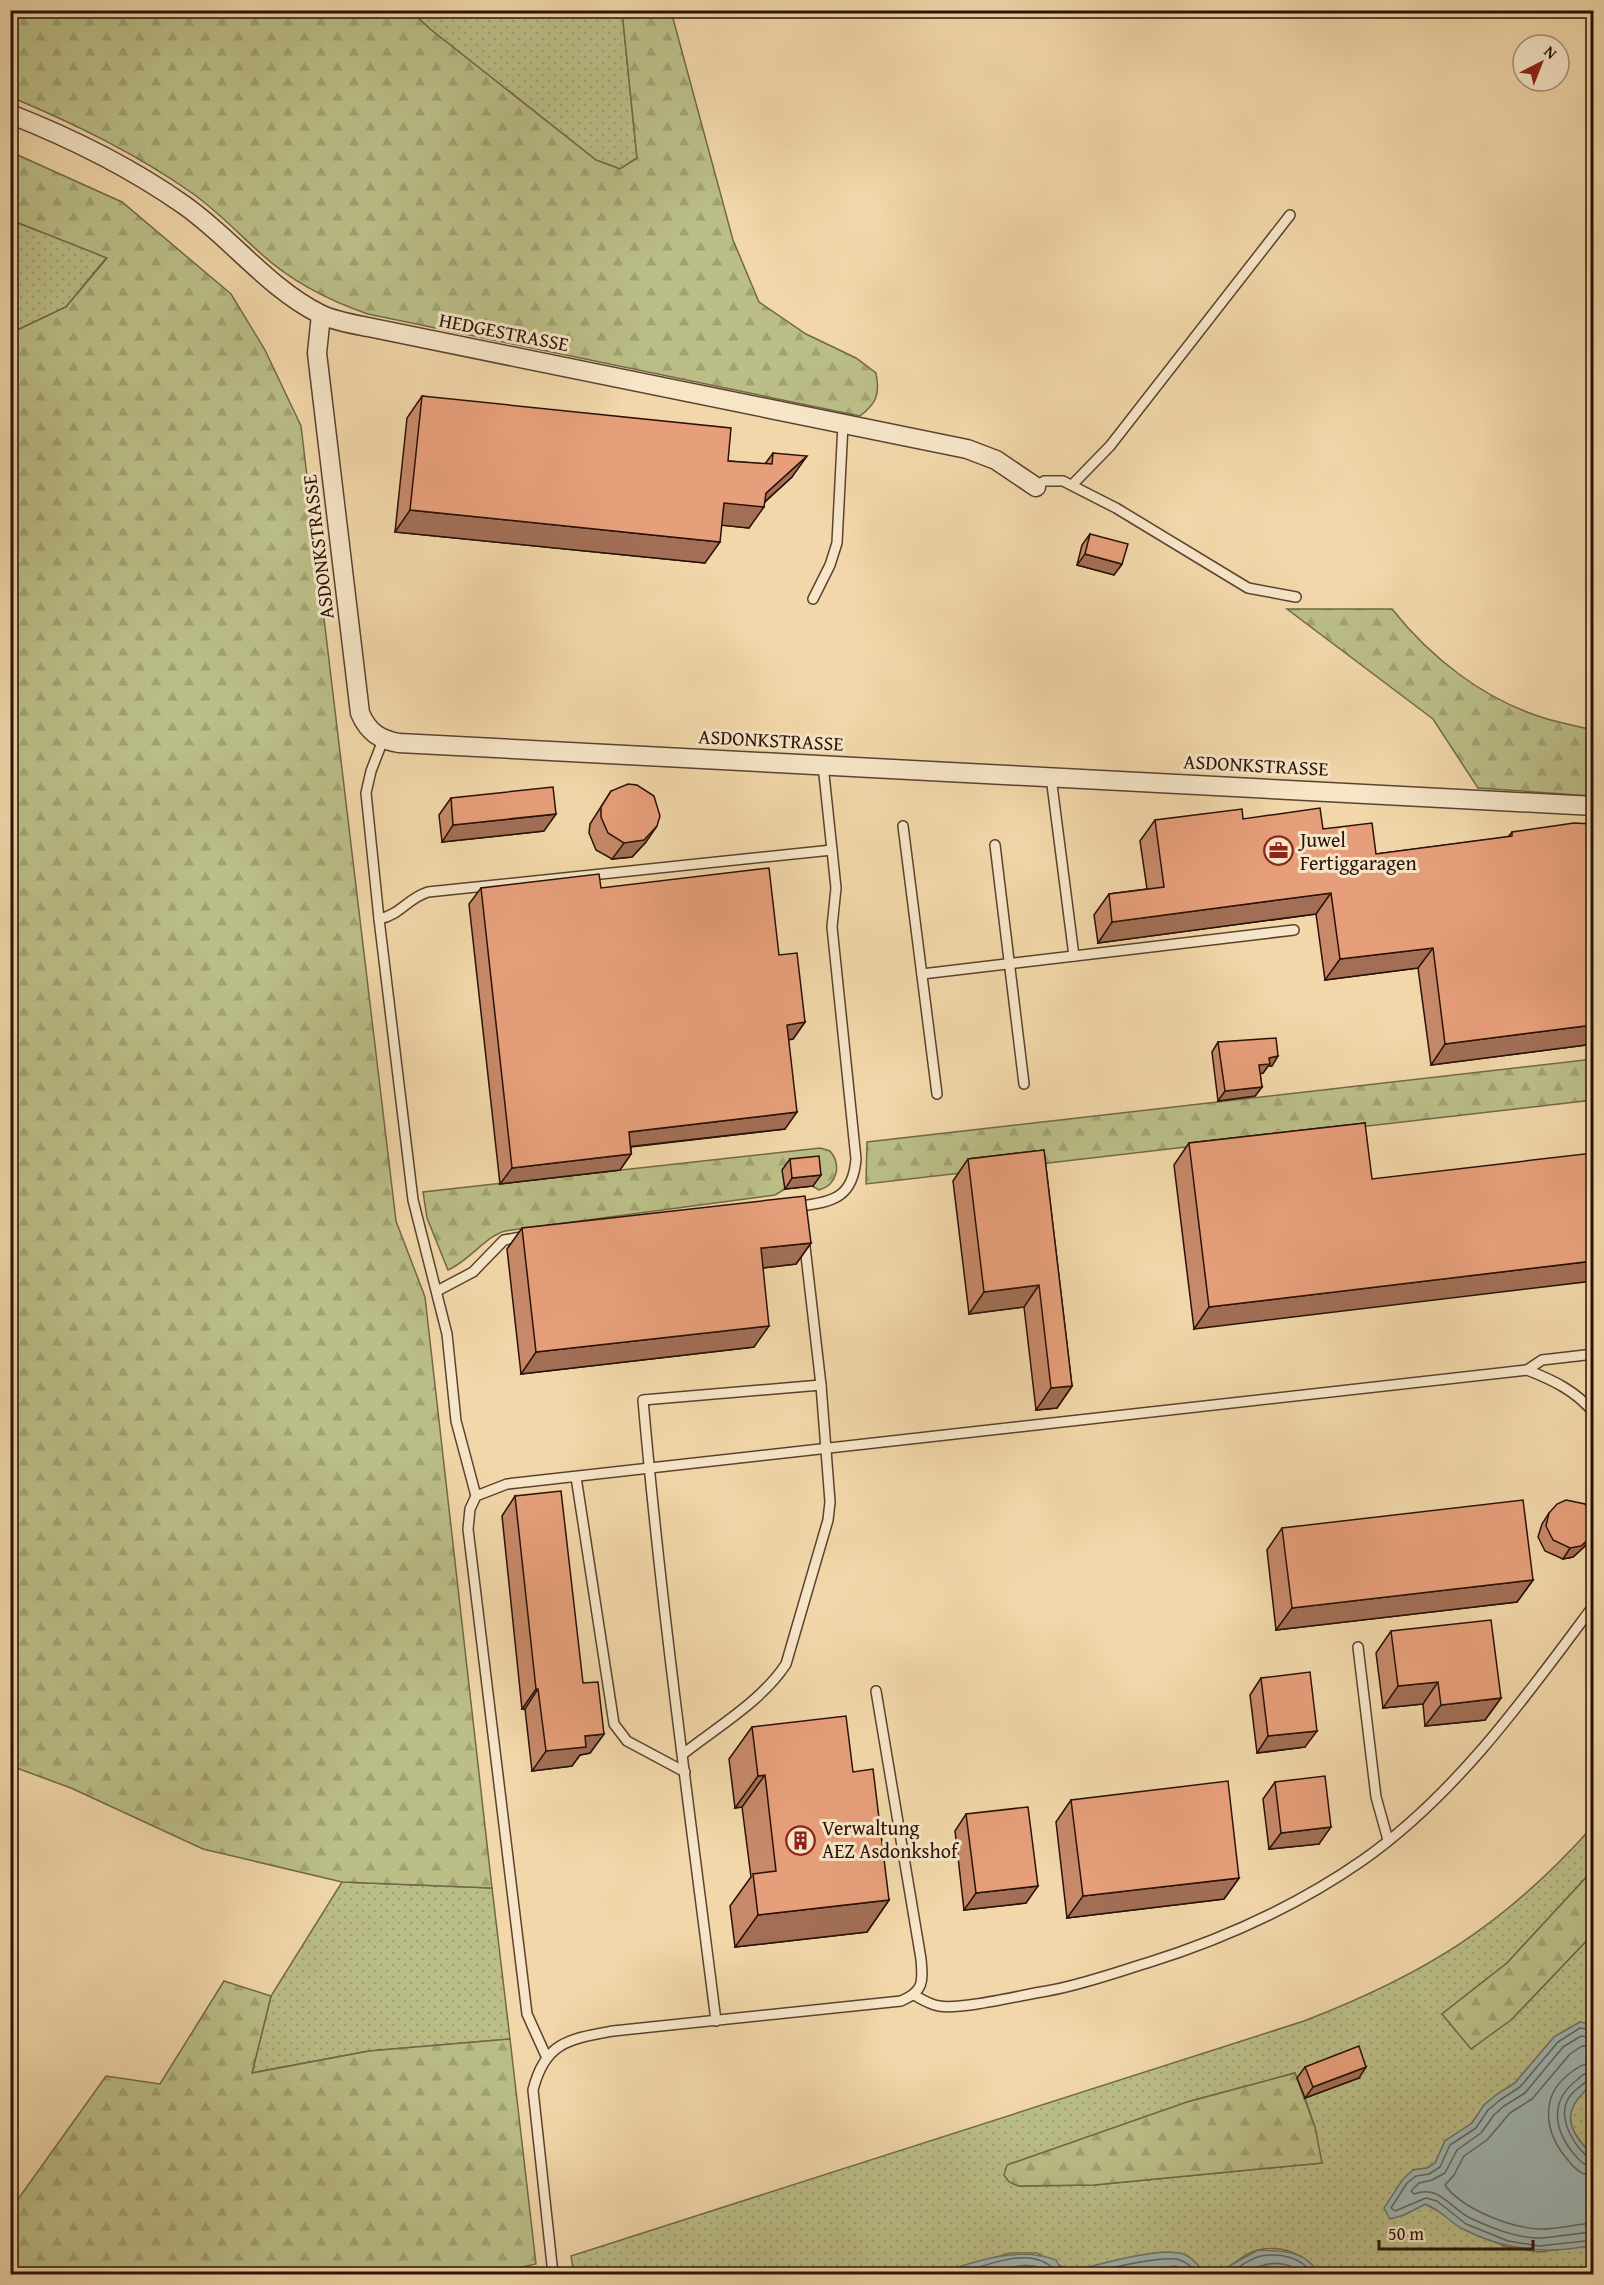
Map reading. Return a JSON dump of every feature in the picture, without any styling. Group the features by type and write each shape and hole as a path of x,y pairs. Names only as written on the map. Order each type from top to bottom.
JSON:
{"street":[{"name":"HEDGESTRASSE","path":"10,114 59,133 146,180 186,206 283,289 321,315 368,327 967,449 996,460 1036,487"},
{"name":"ASDONKSTRASSE","path":"321,315 317,353 360,713 369,730 383,740 399,743 1593,806"}],"lane":[{"path":"1072,485 1110,446 1290,216"},
{"path":"813,599 830,565 837,543 843,424"},
{"path":"1036,487 1044,481 1054,480 1072,485 1248,588 1296,597"},
{"path":"383,740 374,762 366,793 413,1200 447,1334 456,1421 476,1496 470,1509 468,1529 527,2014 546,2056"},
{"path":"789,1207 819,1204 842,1195 855,1172 856,1159 832,927 837,897 823,765"},
{"path":"1051,777 1074,956"},
{"path":"903,826 937,1094"},
{"path":"995,844 1024,1084"},
{"path":"379,919 398,912 420,894 428,892 832,850"},
{"path":"922,974 1294,930"},
{"path":"800,1206 802,1217"},
{"path":"683,1754 763,1691 777,1678 786,1664 828,1520 830,1485 803,1228"},
{"path":"437,1291 473,1272 504,1240 535,1235"},
{"path":"1527,1371 1542,1360 1593,1354"},
{"path":"476,1496 507,1484 1527,1371 1558,1383 1586,1404 1593,1413"},
{"path":"716,2020 649,1469 643,1400 820,1385"},
{"path":"576,1477 614,1724 627,1741 685,1772"},
{"path":"914,1995 939,2006 978,2003 1072,1986 1179,1953 1253,1924 1306,1897 1365,1859 1454,1779 1499,1728 1593,1605"},
{"path":"1358,1647 1376,1797 1388,1840"},
{"path":"553,2274 533,2090 537,2073 546,2056 570,2039 613,2031 901,2001 914,1995 920,1988 921,1959 876,1691"}],"green space":[{"path":"11,10 411,11 430,29 596,160 620,169 637,158 622,11 671,11 733,240 759,302 806,334 856,358 876,373 878,387 876,398 860,416 368,314 338,302 283,272 209,206 170,178 104,140 11,97"},
{"path":"411,11 622,11 637,158 620,169 596,160 430,29"},
{"path":"11,152 122,202 231,294 265,350 301,426 396,1221 425,1297 492,1888 342,1882 203,1849 71,1788 11,1766 11,333 66,307 107,258 11,220"},
{"path":"10,220 107,257 66,307 11,333"},
{"path":"1287,609 1392,609 1441,660 1479,688 1522,710 1550,720 1593,730 1593,796 1478,788 1433,719"},
{"path":"1593,1059 1593,1100 866,1184 867,1142"},
{"path":"820,1148 830,1151 837,1168 830,1184 819,1190 783,1170 785,1189 775,1195 505,1231 491,1238 448,1270 427,1218 423,1192"},
{"path":"1593,1826 1593,1870 1507,1963 1442,2014 1511,2020 1593,1934 1593,2025 1580,2022 1554,2037 1515,2083 1484,2105 1472,2123 1445,2141 1435,2163 1427,2168 1413,2170 1404,2215 1425,2204 1506,2247 1539,2252 1593,2245 1593,2274 1319,2274 1301,2256 1285,2250 1267,2249 1250,2253 1227,2268 1212,2272 1203,2272 1186,2255 1168,2252 1125,2258 1072,2272 1037,2253 1011,2253 934,2274 574,2274 571,2256 1304,2021 1348,2003 1426,1964 1462,1943 1528,1891 1561,1861","holes":["1350,2058 1358,2078 1305,2098 1315,2128 1321,2163 1094,2185 1018,2186 1187,2102 1295,2073 1297,2078"]},
{"path":"1593,1870 1593,1934 1511,2020 1471,2049 1442,2014 1507,1963"},
{"path":"342,1882 492,1888 510,2039 369,2051 252,2073 271,1996"},
{"path":"224,1981 271,1996 252,2073 369,2051 510,2039 536,2264 492,2274 11,2274 11,2209 106,2076 160,2084"},
{"path":"1295,2073 1315,2127 1322,2163 1094,2185 1018,2186 1009,2182 1004,2175 1007,2165 1187,2102"},
{"path":"1593,2084 1593,2155 1576,2136 1570,2118 1576,2101"}],"water":[{"path":"1580,2022 1593,2025 1593,2084 1576,2101 1570,2118 1576,2136 1593,2155 1593,2245 1560,2250 1511,2246 1463,2229 1425,2204 1404,2215 1390,2219 1384,2208 1403,2179 1413,2170 1427,2168 1435,2163 1445,2141 1472,2123 1484,2105 1515,2083 1554,2037"},
{"path":"1258,2250 1293,2253 1307,2260 1319,2274 934,2274 1010,2255 1026,2254 1056,2260 1059,2266 1072,2272 1125,2258 1168,2252 1186,2255 1203,2272 1217,2273"}],"building":[{"path":"422,396 731,428 728,461 772,464 773,453 807,456 766,493 764,507 724,503 720,542 410,510"},
{"path":"1090,534 1128,544 1122,564 1085,554"},
{"path":"628,784 637,785 654,796 660,816 657,826 644,840 624,843 608,833 601,817 601,807 611,791"},
{"path":"553,787 556,814 453,825 451,798"},
{"path":"1320,808 1323,829 1372,823 1376,854 1512,836 1512,832 1574,823 1593,824 1593,947 1590,947 1593,970 1593,1025 1445,1044 1433,948 1340,959 1331,893 1112,922 1109,894 1164,887 1155,820 1242,809 1243,819"},
{"path":"769,868 779,955 797,953 805,1022 787,1025 797,1112 629,1132 631,1154 512,1168 481,888 599,874 601,888"},
{"path":"1276,1038 1278,1056 1269,1058 1270,1064 1259,1065 1262,1087 1225,1091 1218,1042"},
{"path":"1365,1123 1372,1179 1593,1153 1593,1261 1209,1307 1189,1143"},
{"path":"1044,1150 1072,1386 1051,1388 1039,1285 984,1292 968,1159"},
{"path":"819,1156 821,1175 792,1178 790,1159"},
{"path":"805,1196 811,1243 761,1248 769,1326 536,1352 522,1228"},
{"path":"561,1491 583,1683 598,1682 604,1734 585,1736 586,1747 546,1751 538,1689 536,1689 515,1496"},
{"path":"1523,1500 1533,1580 1292,1608 1282,1528"},
{"path":"1566,1500 1585,1504 1593,1519 1592,1536 1581,1546 1570,1548 1553,1540 1546,1526 1549,1513 1557,1504"},
{"path":"1491,1620 1501,1698 1441,1705 1438,1682 1398,1686 1391,1631"},
{"path":"1310,1672 1317,1731 1268,1736 1261,1678"},
{"path":"846,1716 853,1772 873,1769 889,1900 758,1915 753,1874 776,1871 765,1775 758,1776 752,1727"},
{"path":"1325,1776 1331,1827 1281,1833 1275,1782"},
{"path":"1228,1781 1239,1878 1083,1896 1071,1800"},
{"path":"1028,1807 1038,1886 976,1893 966,1814"},
{"path":"1359,2046 1366,2067 1313,2087 1305,2067"}],"place":[{"name":"Juwel Fertiggaragen","path":"1279,851"},
{"name":"Verwaltung AEZ Asdonkshof","path":"801,1840"}]}
